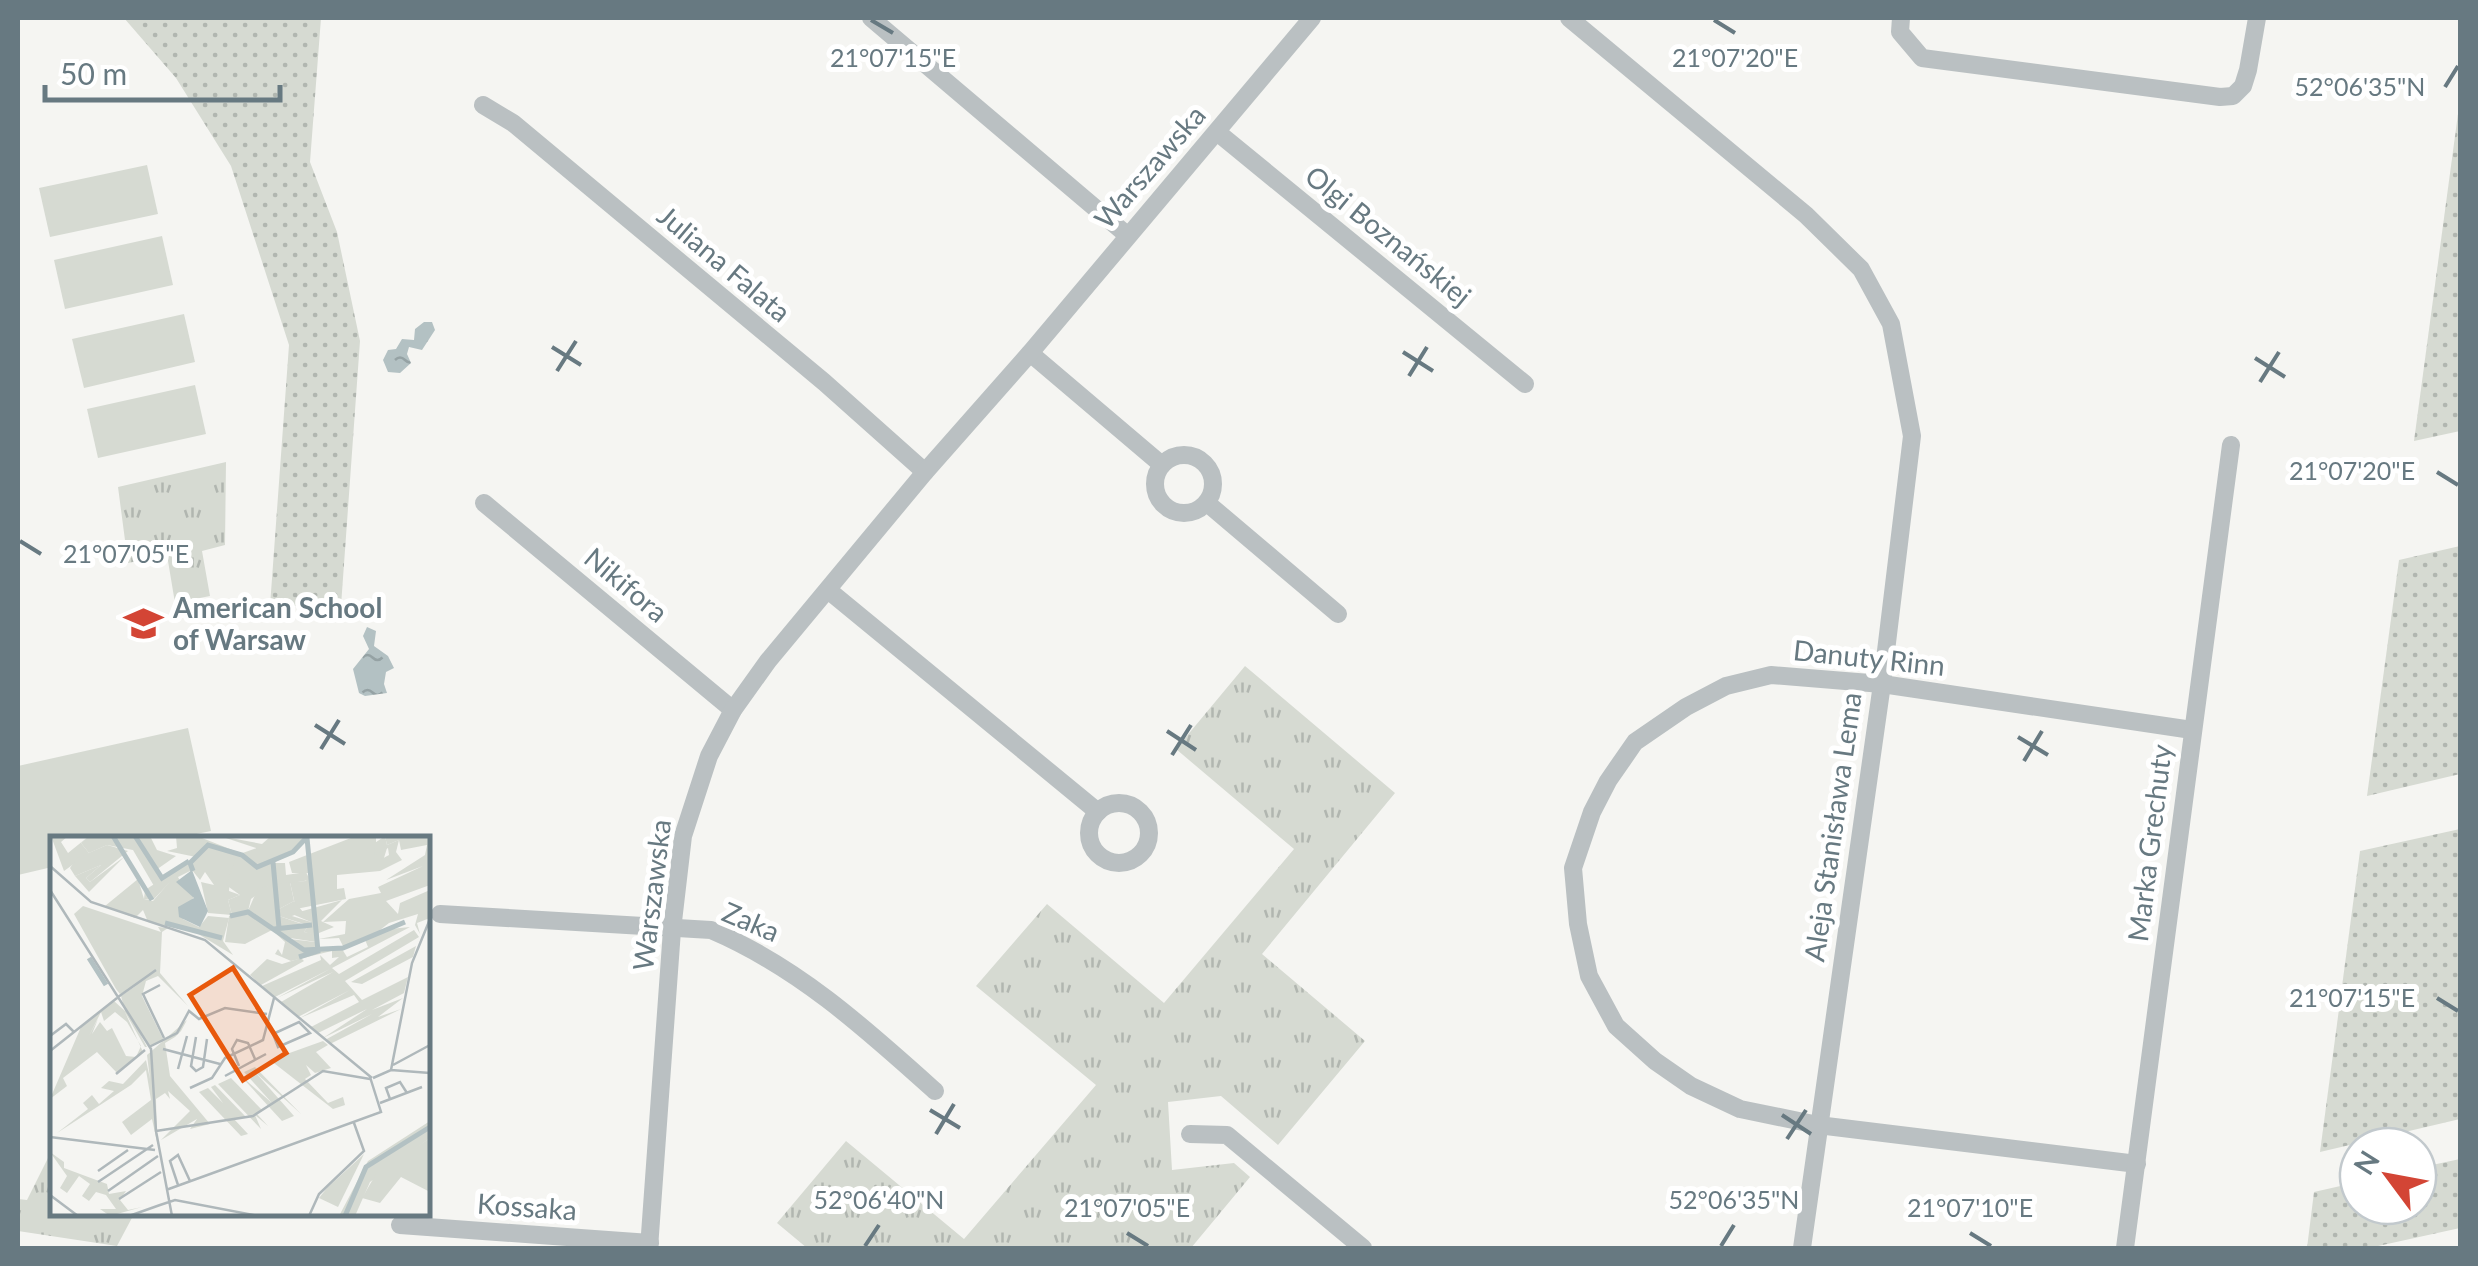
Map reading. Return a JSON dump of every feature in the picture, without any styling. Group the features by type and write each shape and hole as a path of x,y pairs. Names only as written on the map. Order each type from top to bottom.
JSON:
{"street":[{"path":"871,18 1128,235"},
{"name":"Warszawska","path":"649,1246 682,836 709,756 734,710 768,661 1312,18"},
{"path":"1901,18 1900,32 1922,58 2220,98 2233,96 2242,86 2257,18"},
{"name":"Aleja Stanisława Lema","path":"1575,19 1806,215 1861,270 1891,324 1912,436 1882,684 1802,1248"},
{"name":"Juliana Falata","path":"483,105 513,123 824,382 925,472"},
{"name":"Olgi Boznańskiej","path":"1216,132 1524,384"},
{"path":"1030,353 1162,465"},
{"name":"Marka Grechuty","path":"2125,1248 2230,445"},
{"path":"1188,455 1207,465 1214,486 1207,503 1194,512 1170,511 1161,503 1155,480 1162,465 1177,456 1188,455"},
{"path":"1207,503 1338,614"},
{"name":"Nikifora","path":"484,504 734,710"},
{"path":"828,590 1098,812"},
{"name":"Danuty Rinn","path":"2137,1164 1818,1125 1740,1109 1692,1086 1655,1061 1616,1026 1588,976 1573,868 1584,831 1608,781 1635,742 1686,706 1726,686 1771,675 1882,684 2192,730"},
{"name":"Zaka","path":"440,914 711,930 752,947 798,975 936,1091"},
{"path":"1190,1134 1227,1135 1363,1248"},
{"name":"Kossaka","path":"400,1225 649,1246"}],"green space":[{"path":"124,18 321,18 310,162 337,232 360,341 341,606 270,606 289,345 231,166 176,78"},
{"path":"2460,99 2460,431 2414,441"},
{"path":"147,165 158,214 50,237 39,188"},
{"path":"162,236 173,285 65,309 54,260"},
{"path":"184,314 195,362 84,388 72,339"},
{"path":"195,385 206,434 98,458 87,409"},
{"path":"226,462 225,545 202,551 210,596 175,603 167,555 128,563 118,487"},
{"path":"2460,546 2460,774 2367,796 2399,560"},
{"path":"1245,666 1395,793 1262,954 1365,1041 1278,1145 1221,1096 1168,1102 1172,1170 1234,1163 1250,1177 1191,1248 807,1248 777,1223 846,1141 964,1239 1096,1085 976,986 1047,904 1164,1003 1294,849 1176,749"},
{"path":"188,728 211,831 187,836 50,836 50,867 18,875 18,766"},
{"path":"2460,829 2460,1119 2430,1126 2338,1126 2338,1148 2320,1152 2360,851"},
{"path":"50,1154 50,1216 133,1216 117,1246 18,1231 18,1199 27,1200"},
{"path":"2460,1159 2460,1228 2369,1248 2307,1248 2314,1192 2338,1187 2338,1226 2438,1226 2438,1164"}],"water":[{"path":"424,322 432,322 435,330 422,350 409,347 411,363 400,373 388,372 383,360 388,350 396,349 402,339 414,340 415,329"},
{"path":"367,627 376,631 374,646 388,656 394,668 386,672 387,693 365,696 359,693 353,669 369,649 363,636"}],"place":[{"name":"American School of Warsaw","path":"143,624"}]}
